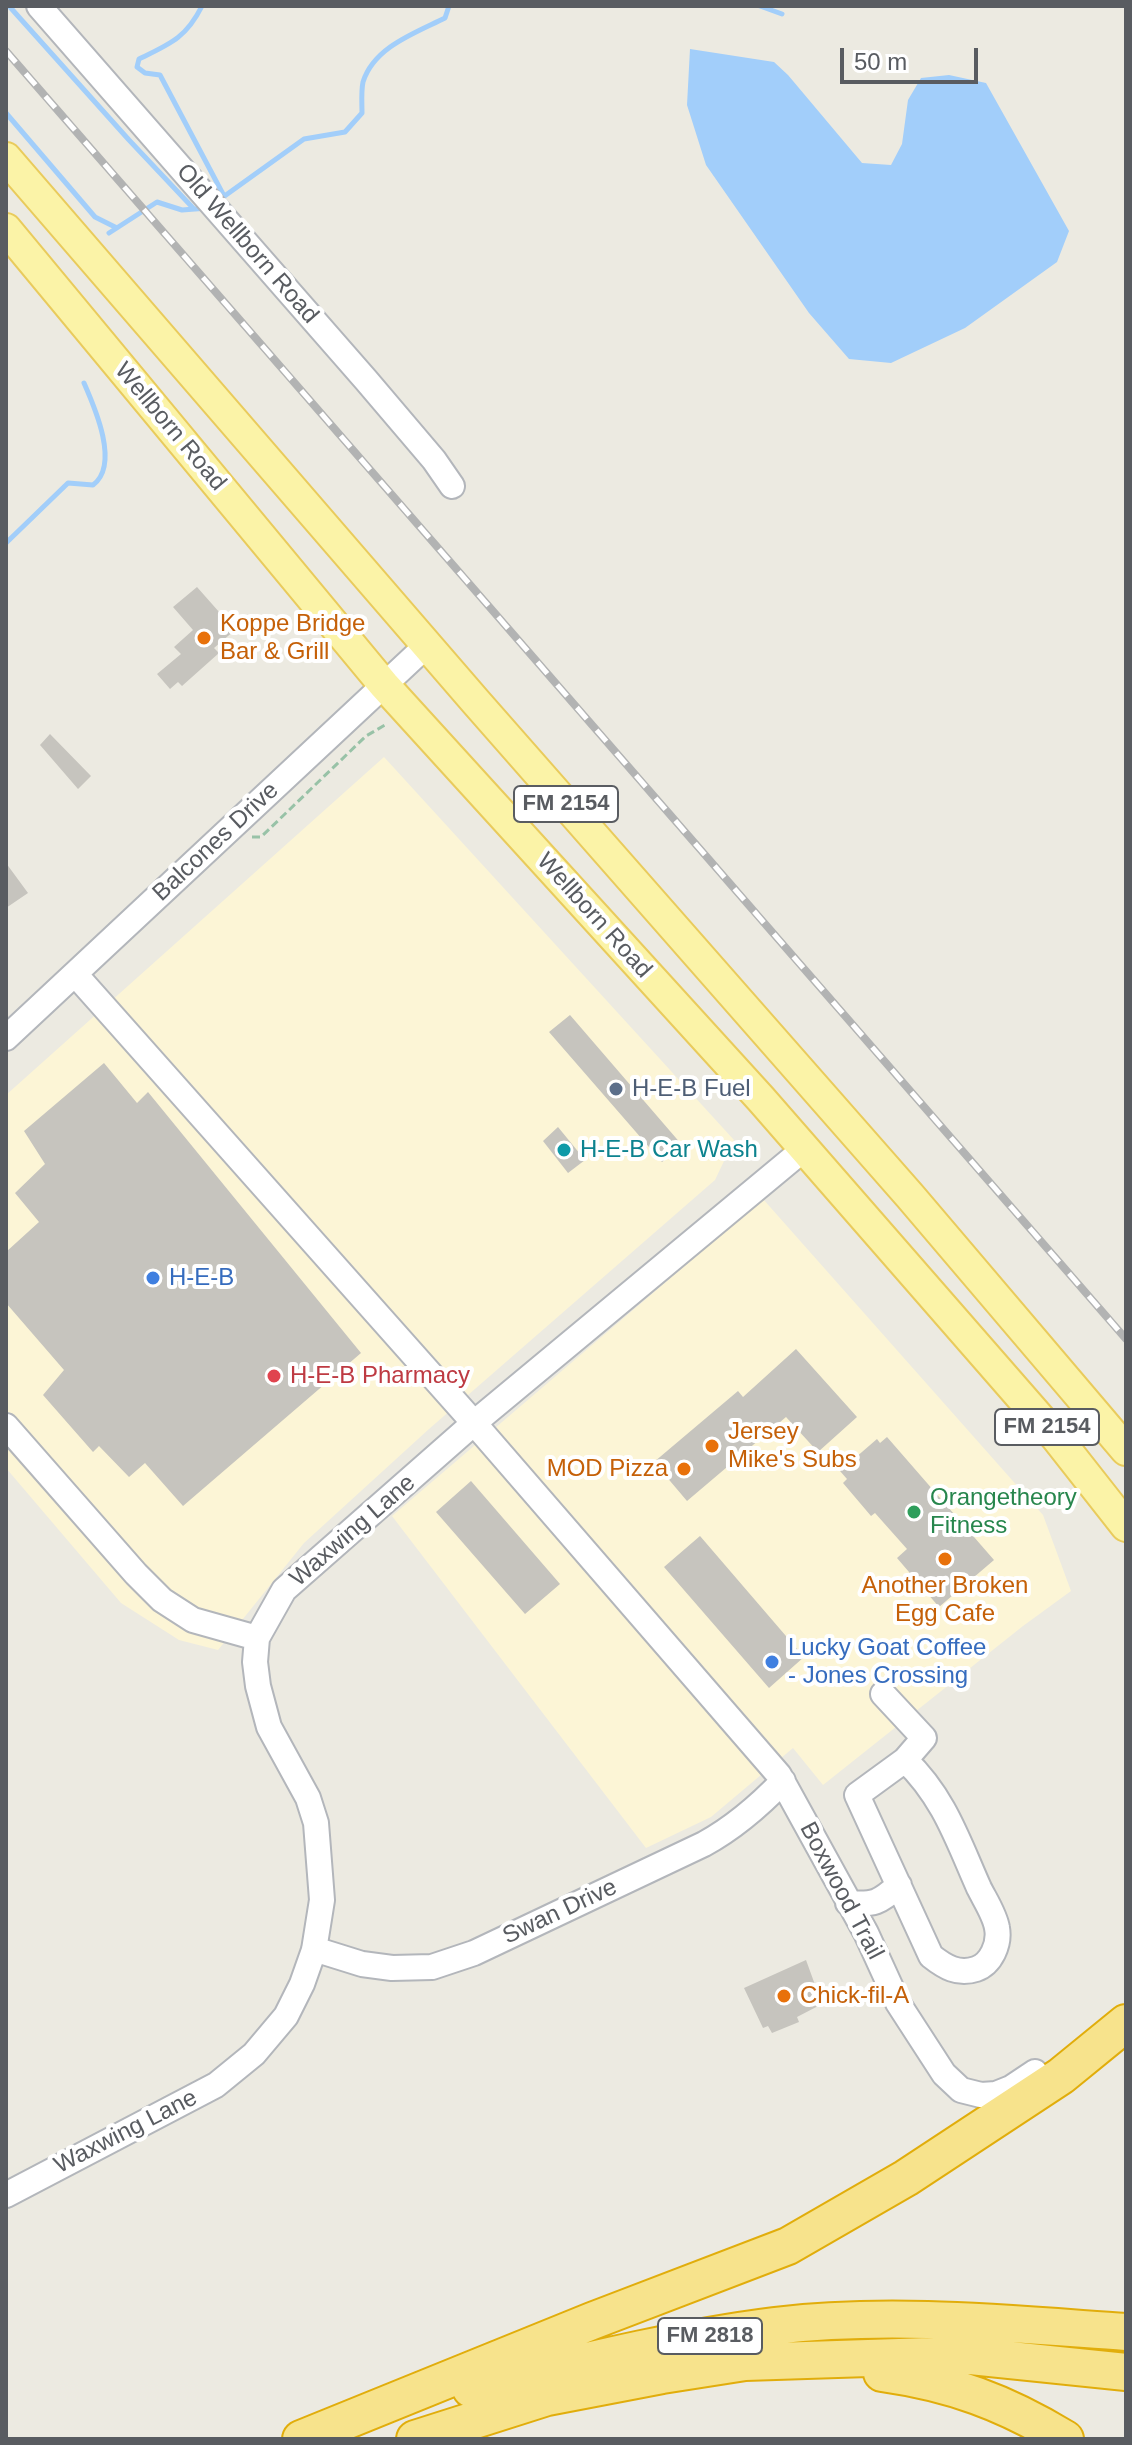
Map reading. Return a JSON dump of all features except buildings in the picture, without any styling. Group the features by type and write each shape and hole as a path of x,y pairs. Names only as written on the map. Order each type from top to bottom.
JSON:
{"highway":[{"path":"303,2439 592,2321 788,2246 906,2178 1061,2076 1124,2025"},
{"name":"FM 2818","path":"303,2439 452,2393 680,2340 777,2326 869,2320 1126,2332"},
{"name":"FM 2818","path":"415,2439 547,2397 745,2362 961,2355 1126,2372"},
{"path":"745,2362 865,2370 925,2379 999,2403 1065,2439"}],"main road":[{"name":"FM 2154","path":"6,158 427,645 900,1184 1126,1450"},
{"name":"Wellborn Road","path":"6,229 384,685 804,1149 1056,1437 1126,1526"}],"street":[{"name":"Old Wellborn Road","path":"39,6 434,460 452,486"},
{"name":"Balcones Drive","path":"6,1038 427,645"},
{"name":"Boxwood Trail","path":"75,974 474,1423 783,1781 866,1933 898,2003 944,2074 961,2090 981,2095 996,2094 1011,2088 1081,2041 1124,2025"},
{"name":"Waxwing Lane","path":"6,2195 216,2085 254,2054 286,2016 302,1984 314,1949 322,1900 316,1823 308,1798 269,1727 255,1662 257,1638 284,1590 474,1423 804,1149"},
{"path":"6,1426 162,1600 193,1620 257,1638"},
{"path":"883,1694 924,1738 905,1760 857,1795 931,1956 946,1969 964,1971 980,1968 994,1955 997,1929 941,1803 921,1775 905,1760"},
{"name":"Swan Drive","path":"314,1949 362,1964 392,1968 432,1967 474,1953 731,1829 783,1781"},
{"path":"852,1909 883,1899 899,1885"}],"path":[{"path":"221,838 261,837 366,736 385,725"}],"shaded area":[{"path":"384,757 734,1140 715,1180 429,1429 304,1543 218,1650 179,1640 121,1603 6,1468 6,1095"},
{"path":"763,1199 1043,1515 1071,1591 823,1785 793,1748 711,1817 646,1848 392,1516"}],"water":[{"path":"690,49 774,62 862,163 891,165 902,144 908,100 921,78 949,75 986,83 1069,231 1057,262 965,328 891,363 849,359 809,313 706,165 687,105"}],"waterway":[{"path":"9,6 194,209"},
{"path":"202,6 183,33 139,59 137,67 145,73 160,75 224,196"},
{"path":"219,200 304,139 345,132 362,113 363,82 376,59 397,42 445,18 449,6"},
{"path":"760,6 782,14"},
{"path":"6,113 95,217 117,228"},
{"path":"109,233 157,202 182,210 208,208"},
{"path":"6,543 68,483 93,485 101,476 105,464 103,436 84,383"}],"railway":[{"path":"6,51 1126,1339"}],"place":[{"name":"Koppe Bridge Bar & Grill","path":"204,638"},
{"name":"H-E-B Fuel","path":"616,1089"},
{"name":"H-E-B Car Wash","path":"564,1150"},
{"name":"H-E-B","path":"153,1278"},
{"name":"H-E-B Pharmacy","path":"274,1376"},
{"name":"Jersey Mike's Subs","path":"712,1446"},
{"name":"MOD Pizza","path":"684,1469"},
{"name":"Orangetheory Fitness","path":"914,1512"},
{"name":"Another Broken Egg Cafe","path":"945,1559"},
{"name":"Lucky Goat Coffee - Jones Crossing","path":"772,1662"},
{"name":"Chick-fil-A","path":"784,1996"}]}
